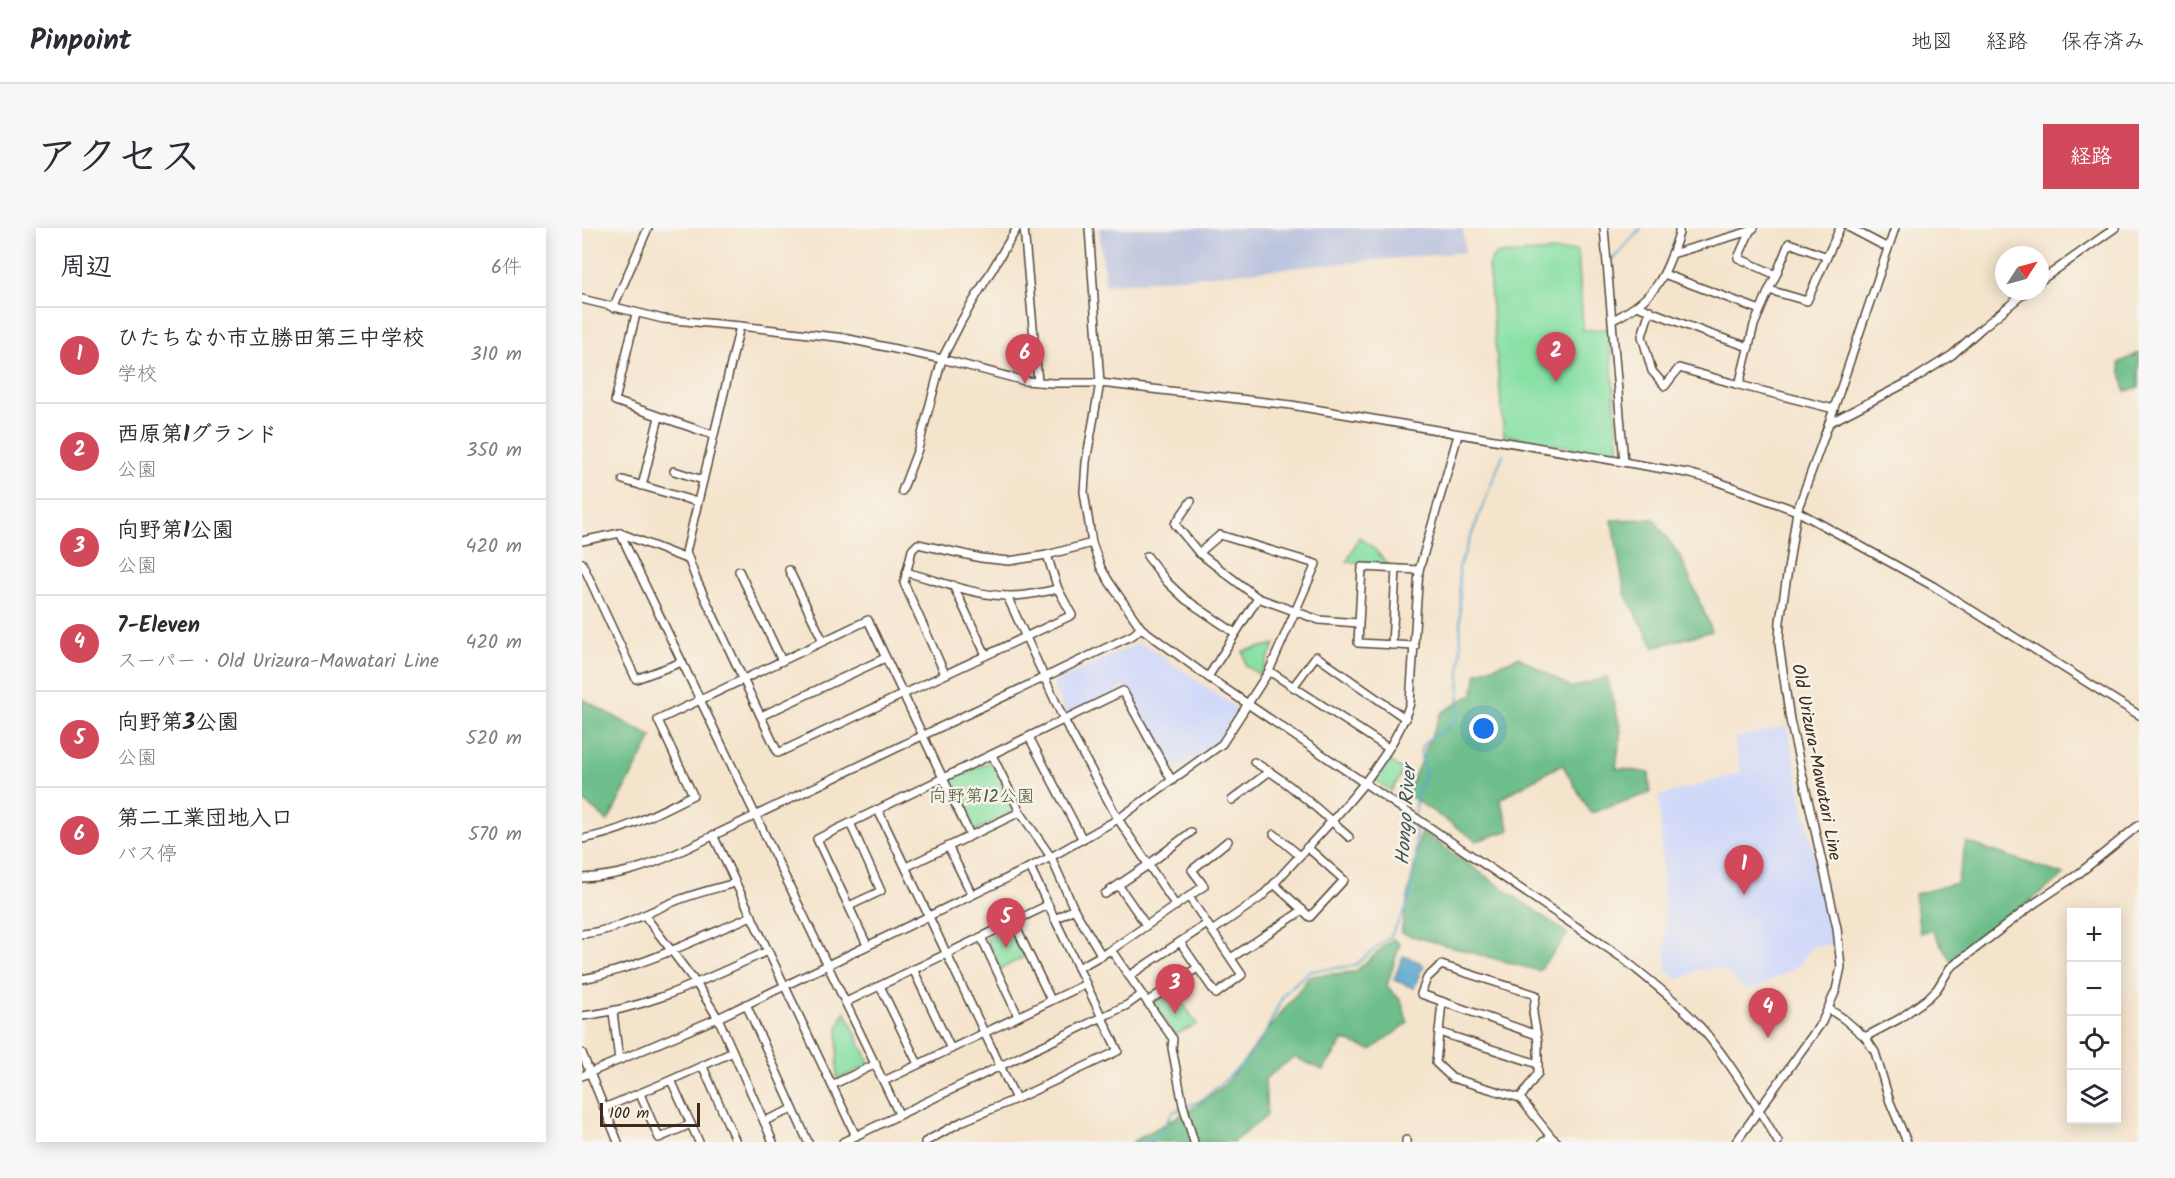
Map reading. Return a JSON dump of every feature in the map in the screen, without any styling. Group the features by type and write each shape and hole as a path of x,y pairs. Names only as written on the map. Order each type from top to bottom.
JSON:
{"street":[{"path":"614,308 648,228"},
{"path":"902,490 918,449 942,359 962,320 1017,228"},
{"path":"1024,228 1038,382"},
{"path":"1089,228 1100,383 1086,462 1084,492 1092,543 1101,568 1119,599 1141,628 1208,677 1621,957 1677,1004 1704,1031 1760,1110 1778,1142"},
{"path":"1604,228 1624,462"},
{"path":"1613,320 1637,306 1659,284 1672,255 1679,228"},
{"path":"1769,291 1807,301 1840,228"},
{"path":"1850,228 1888,248"},
{"name":"Old Urizura-Mawatari Line","path":"1736,1142 1822,1022 1836,990 1841,967 1840,947 1790,720 1779,644 1780,621 1797,511 1834,409 1894,228"},
{"path":"2049,275 2115,228"},
{"path":"1672,255 1752,230"},
{"path":"1752,230 1738,258 1776,275"},
{"path":"1738,385 1760,310 1789,243 1827,257"},
{"path":"1664,274 1760,310"},
{"path":"582,299 663,319 844,338 1038,382 1100,383 1291,405 1687,473 1713,480 1797,511 1933,586 2139,715"},
{"path":"1829,423 1914,379 1952,355 2016,300"},
{"path":"1637,306 1704,332 1749,346"},
{"path":"1650,310 1642,336 1652,371 1665,386 1679,368 1834,409"},
{"path":"636,314 615,401 713,435"},
{"path":"740,326 686,552 778,753 1072,615 1058,588 1047,555"},
{"path":"642,486 659,417"},
{"path":"1129,976 1180,942 1210,928 1260,898 1364,783 1406,719 1410,703 1415,646 1419,570 1458,435"},
{"path":"674,471 703,480"},
{"path":"622,480 697,502"},
{"path":"1191,501 1175,524 1199,553 1258,598 1318,620 1358,623"},
{"path":"582,541 620,533 689,560"},
{"path":"620,533 899,1114"},
{"path":"586,1074 718,1018 1051,857 1118,819 1222,744 1269,671 1316,564 1220,535 1199,553"},
{"path":"945,674 904,583 912,550 918,544 981,558 1009,561 1047,555 1092,543"},
{"path":"1147,555 1167,582 1185,599 1235,633"},
{"path":"582,563 636,679 682,662"},
{"path":"1415,646 1358,643 1358,623 1362,567 1419,570"},
{"path":"1392,645 1396,569"},
{"path":"789,570 823,641"},
{"path":"738,571 782,661"},
{"path":"906,572 1007,596 1040,593 1058,588"},
{"path":"953,585 986,655"},
{"path":"1007,596 1064,720 1118,819 1176,906"},
{"path":"1208,677 1258,598"},
{"path":"582,839 602,836 631,825 693,795 658,720 868,620 970,835"},
{"path":"582,878 611,876 644,868 1045,678 1133,635 1141,628"},
{"path":"1293,687 1316,656 1406,719"},
{"path":"761,716 885,658"},
{"path":"1269,671 1388,748"},
{"path":"867,945 817,839 1123,691 1172,781"},
{"path":"1029,737 1083,840"},
{"path":"992,755 1020,812 1051,857 1074,909 1102,956"},
{"path":"1254,762 1270,771 1350,837"},
{"path":"1232,800 1270,771"},
{"path":"878,810 1016,1099"},
{"path":"906,867 1020,812"},
{"path":"849,906 881,891 850,823"},
{"path":"1865,1037 1899,1019 1928,998 1937,989 1950,968 2035,903 2077,875 2139,825"},
{"path":"1105,894 1191,832"},
{"path":"1274,834 1299,855"},
{"path":"713,835 856,1136"},
{"path":"1078,968 1102,956 1204,886 1192,870 1228,841"},
{"path":"948,846 972,895"},
{"path":"1274,884 1310,917 1344,880 1306,847"},
{"path":"925,1142 963,1121 1118,1051 1030,867"},
{"path":"582,934 596,932 645,916 672,902 735,883"},
{"path":"1119,886 1146,925"},
{"path":"1180,942 1216,994 1242,975 1189,897"},
{"path":"846,1002 1048,905"},
{"path":"1055,919 1074,909"},
{"path":"1231,958 1303,910"},
{"path":"645,916 696,983 718,1018 773,1142"},
{"path":"582,979 602,975 671,950 752,916"},
{"path":"1013,921 1051,1000"},
{"path":"981,937 1018,1016"},
{"path":"1111,950 1173,1039 1172,1048 1184,1107 1194,1142"},
{"path":"582,1016 613,1012 648,1003 768,951"},
{"path":"1520,1098 1538,1072 1537,1035 1533,1013 1536,995 1441,965 1426,978 1421,994 1537,1035"},
{"path":"1147,1002 1197,968"},
{"path":"914,969 951,1049"},
{"path":"884,1081 1086,984"},
{"path":"880,986 918,1064"},
{"path":"843,1142 1127,1005 1141,995"},
{"path":"1442,1002 1436,1064 1452,1078 1520,1098 1555,1140"},
{"path":"746,1004 808,1142"},
{"path":"1828,1010 1844,1019 1865,1037 1875,1052 1890,1102 1907,1142"},
{"path":"613,1012 619,1060"},
{"path":"1439,1032 1538,1064"},
{"path":"604,1108 703,1067 733,1052"},
{"path":"582,1053 586,1074 604,1108 618,1142"},
{"path":"832,1085 876,1064"},
{"path":"703,1067 736,1142"},
{"path":"671,1080 699,1142"},
{"path":"640,1094 659,1138 690,1124"},
{"path":"764,1121 793,1109"},
{"path":"1542,1142 1555,1140"}],"shaded area":[{"path":"1099,228 1463,228 1465,252 1105,285"},
{"path":"1137,644 1147,646 1235,707 1236,711 1217,741 1175,772 1170,771 1125,687 1070,713 1065,712 1053,687 1055,682"},
{"path":"1787,726 1835,941 1832,945 1813,946 1798,966 1759,987 1746,990 1721,968 1699,969 1680,980 1667,971 1659,796 1741,773 1734,738"}],"green space":[{"path":"1578,250 1583,330 1609,329 1619,456 1504,435 1488,265 1496,254"},
{"path":"2139,353 2139,388 2125,391 2119,363"},
{"path":"1654,519 1681,558 1712,631 1654,647 1625,594 1612,520"},
{"path":"1359,537 1372,547 1389,565 1347,562"},
{"path":"1275,644 1260,675 1246,666 1243,651"},
{"path":"1518,657 1572,688 1607,677 1621,730 1616,768 1649,773 1650,793 1591,813 1562,764 1500,799 1510,830 1477,841 1407,794 1441,713 1473,694 1477,673"},
{"path":"582,699 652,737 608,821 582,800"},
{"path":"1386,758 1404,771 1391,791 1372,778"},
{"name":"向野第12公園","path":"990,762 994,763 1015,809 1013,813 975,831 970,828 949,784 951,779"},
{"path":"1421,831 1568,934 1539,971 1401,933"},
{"path":"1966,842 2064,875 1951,961 1932,930 1920,933 1915,894 1957,883"},
{"path":"1012,927 1026,956 1000,969 986,939"},
{"path":"1393,939 1400,944 1387,986 1401,1001 1408,1023 1371,1050 1344,1040 1323,1070 1294,1057 1265,1079 1267,1116 1233,1142 1132,1142 1190,1110 1226,1084 1310,976 1355,972"},
{"path":"1174,990 1197,1024 1175,1035 1154,1004"},
{"path":"845,1011 870,1064 837,1080 838,1029"}],"water":[{"path":"1403,956 1419,962 1424,967 1414,988 1394,980"}],"waterway":[{"path":"1613,259 1641,228"},
{"name":"Hongo River","path":"1415,815 1417,793 1425,772 1421,756 1422,746 1452,725 1458,717 1461,650 1459,567 1503,454"},
{"name":"Hongo River","path":"1146,1142 1160,1134 1173,1112 1200,1101 1249,1057 1265,1034 1284,994 1300,979 1310,971 1354,966 1390,937 1409,903 1416,860 1415,820"}],"place":[{"name":"西原第1グランド","path":"1556,382"},
{"name":"第二工業団地入口","path":"1025,384"},
{"name":"ひたちなか市立勝田第三中学校","path":"1744,895"},
{"name":"向野第3公園","path":"1006,948"},
{"name":"向野第1公園","path":"1175,1014"},
{"name":"7-Eleven","path":"1768,1038"}]}
